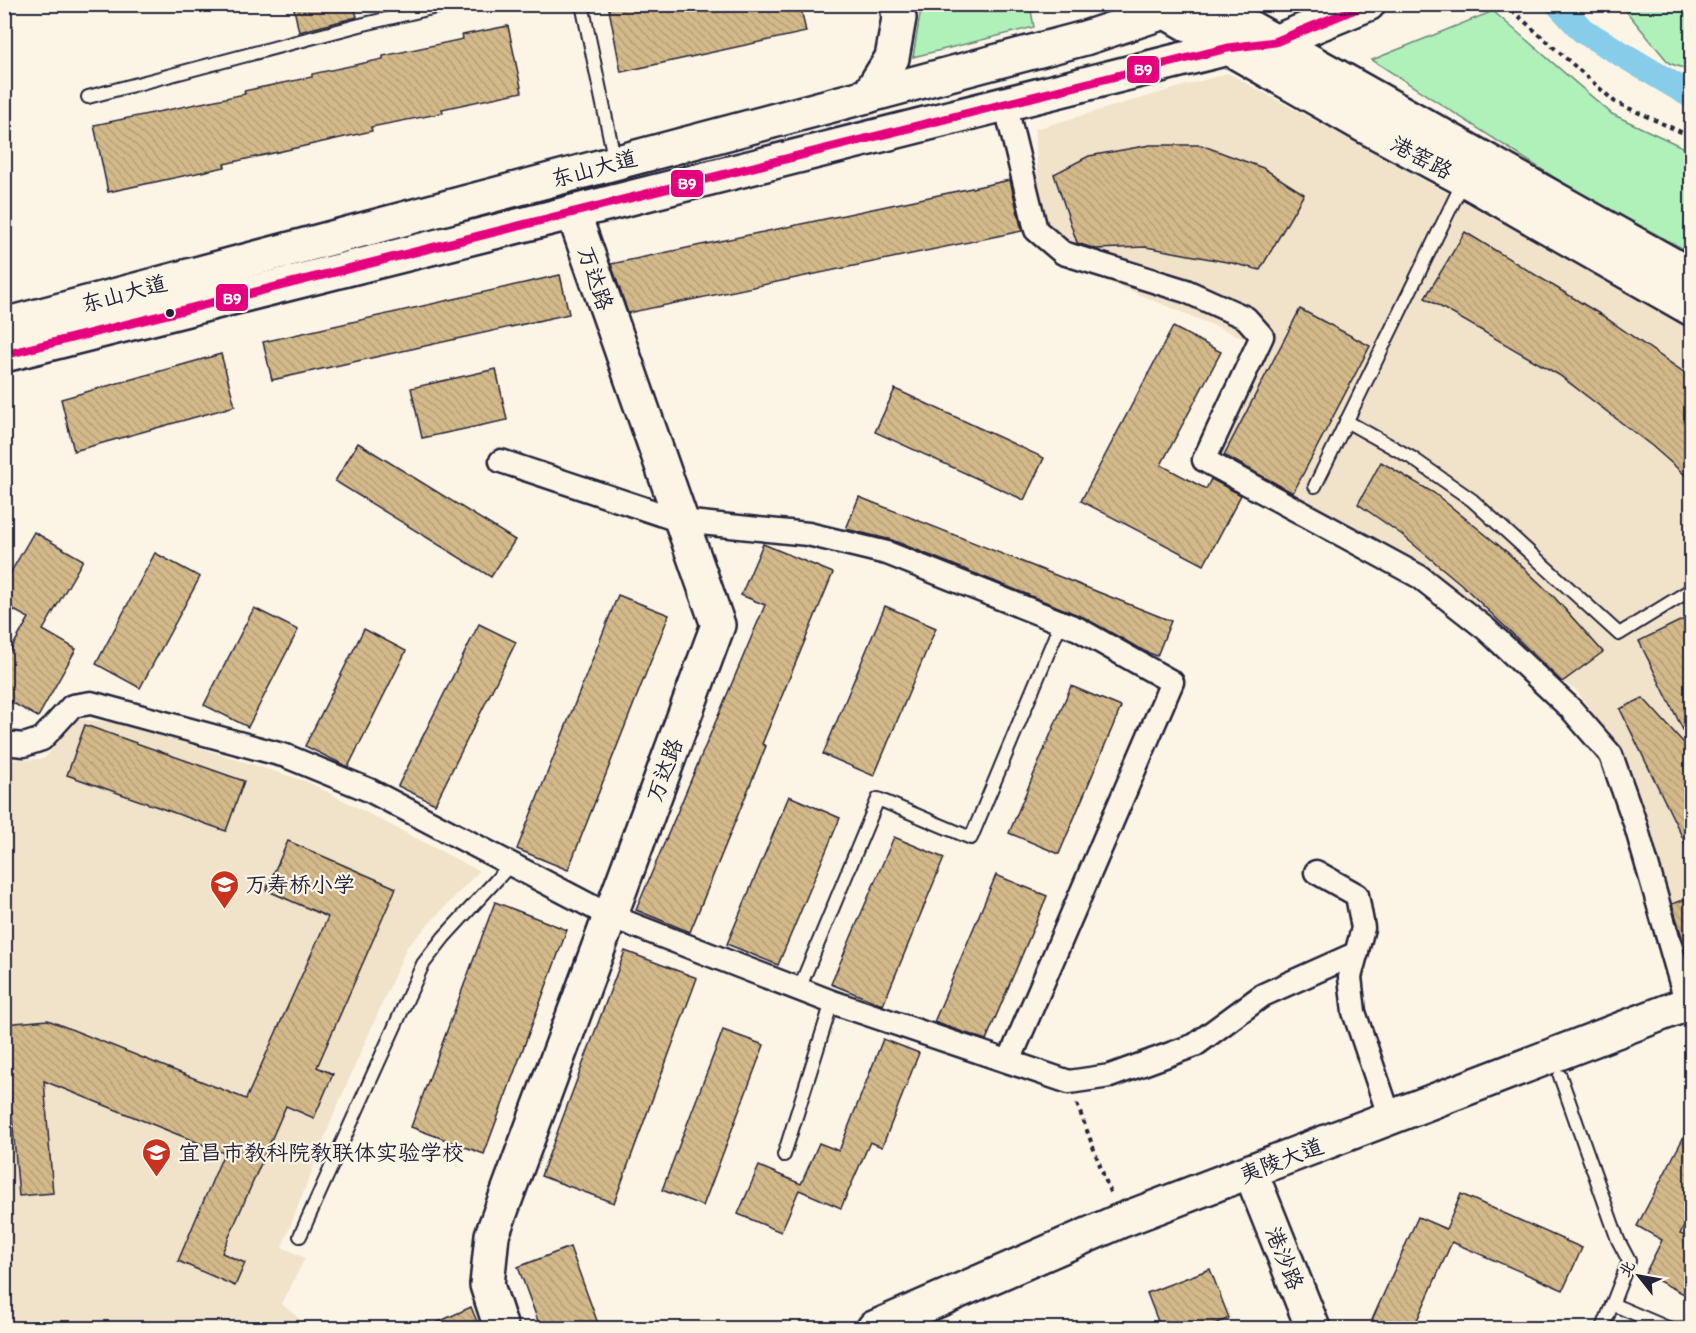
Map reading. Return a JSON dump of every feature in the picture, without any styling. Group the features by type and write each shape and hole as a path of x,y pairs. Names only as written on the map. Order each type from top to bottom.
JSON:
{"main road":[{"path":"868,96 892,57 899,18 897,4"},
{"name":"港窑路","path":"1208,4 1692,276"},
{"name":"东山大道","path":"4,356 1005,103 1228,48 1275,42 1368,4"},
{"name":"东山大道","path":"4,325 1085,38 1166,7"},
{"name":"港窑路","path":"1166,7 1228,48 1692,309"},
{"name":"万达路","path":"501,1329 487,1285 492,1235 718,625 573,212"},
{"name":"夷陵大道","path":"917,1329 1166,1221 1560,1076 1690,1011"},
{"name":"夷陵大道","path":"874,1329 1120,1221 1390,1118 1690,1011"},
{"name":"港沙路","path":"1257,1188 1313,1329"}],"street":[{"path":"1005,103 1035,230 1063,254 1186,291 1246,318 1262,336 1204,460 1420,577 1486,629 1512,653 1571,709 1611,755 1635,824 1690,1011"},
{"path":"501,461 681,521 808,534 887,553 1078,629 1172,682 1009,1061"},
{"path":"4,743 24,745 42,739 72,706 92,703 286,756 369,789 610,916 832,1002 1069,1082 1110,1076 1194,1045 1263,994 1357,953"},
{"path":"1316,872 1357,895 1363,928 1350,977 1354,1012 1390,1118"}],"lane":[{"path":"88,97 360,25 449,4"},
{"path":"582,4 615,163"},
{"path":"1315,486 1464,179"},
{"path":"1346,421 1412,458 1472,500 1619,634 1692,589"},
{"path":"799,989 878,799 971,838 1061,622"},
{"path":"300,1236 423,964 444,937 511,864"},
{"path":"784,1155 832,1002"},
{"path":"1560,1076 1618,1240 1629,1261 1603,1329"},
{"path":"1612,1304 1668,1329"}],"path":[{"path":"1505,4 1615,102 1692,137"},
{"path":"1069,1082 1120,1221"}],"shaded area":[{"path":"1228,73 1665,312 1691,332 1691,975 1631,768 1577,691 1331,538 1192,464 1248,340 1042,254 1035,129"},
{"path":"77,719 121,723 308,782 479,871 407,947 336,1109 282,1247 305,1258 282,1304 310,1328 5,1328 4,760 44,759"}],"green space":[{"path":"920,5 1030,5 1034,27 913,57"},
{"path":"1621,5 1691,5 1691,71 1669,63"},
{"path":"1493,11 1612,114 1691,151 1691,253 1572,189 1372,60"}],"building":[{"path":"293,4 354,4 357,17 299,32"},
{"path":"608,4 800,4 806,32 621,72"},
{"path":"508,26 522,92 442,109 443,113 371,127 372,131 224,164 225,167 108,192 94,125 245,94 244,91 312,77 312,74 383,59 383,56 463,39 462,35"},
{"path":"1150,145 1201,145 1263,168 1304,194 1260,270 1146,247 1096,249 1077,243 1054,174 1089,156"},
{"path":"1010,180 1022,231 628,313 611,264"},
{"path":"1465,232 1603,316 1692,378 1692,481 1652,446 1559,375 1425,298"},
{"path":"560,275 569,314 272,380 263,342"},
{"path":"1300,309 1370,346 1293,493 1224,455"},
{"path":"1173,327 1221,352 1161,465 1206,489 1211,479 1241,495 1204,565 1081,501"},
{"path":"221,354 235,406 74,451 61,399"},
{"path":"496,369 507,420 422,438 411,388"},
{"path":"895,389 1044,458 1024,500 875,432"},
{"path":"358,443 515,540 491,577 335,481"},
{"path":"1381,462 1434,493 1507,552 1555,598 1603,652 1562,682 1461,584 1401,534 1358,504"},
{"path":"859,497 1171,621 1157,656 1083,617 892,540 846,529"},
{"path":"34,532 83,560 43,630 76,649 38,717 4,698 4,661 29,618 4,605 4,584"},
{"path":"763,544 833,573 762,744 766,746 690,932 636,910 765,605 741,595"},
{"path":"155,553 200,577 140,688 96,664"},
{"path":"618,595 669,615 568,870 517,849"},
{"path":"885,606 936,628 874,776 823,754"},
{"path":"254,608 298,630 248,727 204,705"},
{"path":"1692,615 1692,748 1639,641"},
{"path":"479,624 516,642 435,804 398,786"},
{"path":"364,629 406,651 348,767 305,746"},
{"path":"1071,686 1121,707 1059,854 1009,833"},
{"path":"1643,698 1692,752 1692,857 1620,709"},
{"path":"85,725 244,781 226,831 67,775"},
{"path":"789,796 840,818 778,965 727,944"},
{"path":"894,837 944,858 883,1005 831,984"},
{"path":"288,841 396,888 317,1067 333,1074 314,1118 286,1106 222,1253 245,1263 235,1286 178,1261 224,1153 44,1081 53,1193 19,1196 4,1024 48,1020 246,1099 328,917 266,890"},
{"path":"996,875 1047,896 986,1040 934,1022"},
{"path":"1692,897 1692,944 1685,947 1672,904"},
{"path":"495,902 567,930 484,1154 411,1127"},
{"path":"625,951 697,978 614,1203 541,1176"},
{"path":"723,1030 764,1045 703,1206 662,1190"},
{"path":"883,1039 919,1053 882,1147 870,1142 841,1208 799,1190 781,1232 738,1214 759,1166 801,1184 819,1143 839,1151"},
{"path":"1692,1121 1692,1212 1680,1234 1692,1239 1692,1298 1645,1274 1662,1240 1637,1226"},
{"path":"1461,1194 1582,1248 1563,1290 1452,1242 1413,1329 1390,1329 1372,1320 1418,1217 1446,1229"},
{"path":"570,1247 600,1329 541,1329 518,1267"},
{"path":"1210,1269 1229,1318 1204,1329 1161,1329 1147,1293"},
{"path":"471,1307 480,1329 423,1329"}],"waterway":[{"path":"1558,4 1583,31 1692,96"}],"transit line":[{"name":"B9","path":"4,355 1228,48 1275,42 1367,4"}],"place":[{"name":"万寿桥小学","path":"224,910"},
{"name":"宜昌市教科院教联体实验学校","path":"157,1178"}]}
